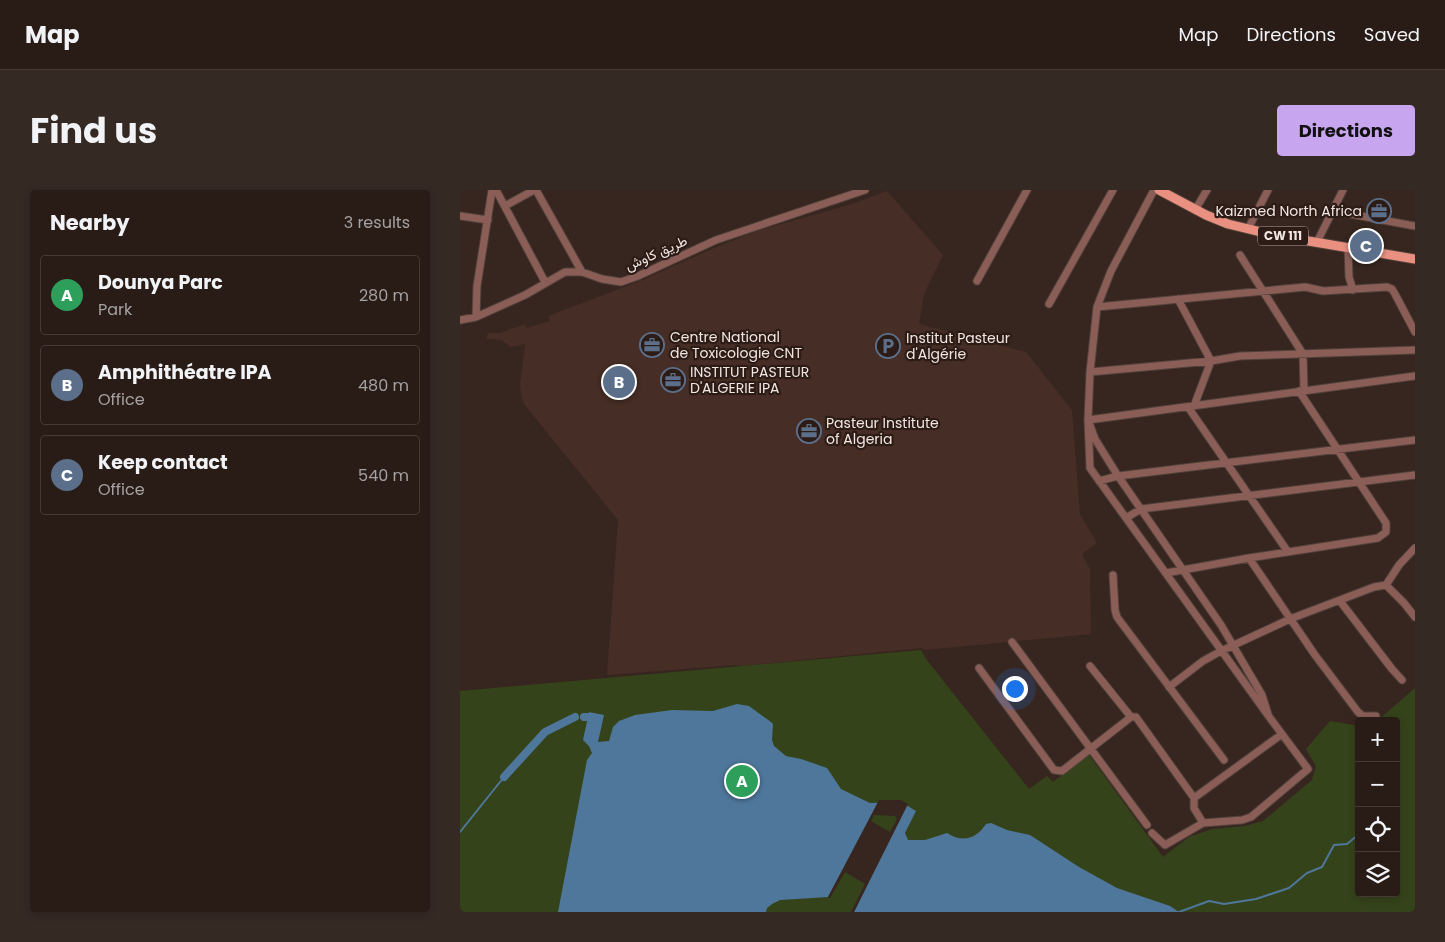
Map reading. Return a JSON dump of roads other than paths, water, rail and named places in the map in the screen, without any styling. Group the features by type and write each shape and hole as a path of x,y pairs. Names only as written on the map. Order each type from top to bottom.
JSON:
{"main road":[{"name":"CW 111","path":"1159,190 1195,210 1228,224 1415,259"}],"street":[{"path":"476,317 477,286 492,190"},
{"path":"496,190 545,282"},
{"path":"505,206 535,190 582,272"},
{"name":"طريق كاوش","path":"460,320 476,317 525,295 565,272 582,272 602,279 622,282 716,240 865,190"},
{"path":"977,281 1028,190"},
{"path":"1049,304 1114,190"},
{"path":"1152,833 1165,844 1203,823 1242,820 1251,817 1307,771 1307,766 1221,651 1090,468 1088,420 1090,372 1097,307 1110,271 1154,190"},
{"path":"1195,210 1207,190"},
{"path":"1248,229 1268,190"},
{"path":"1317,242 1343,190"},
{"path":"1334,211 1415,226"},
{"path":"460,216 488,220"},
{"path":"1348,247 1349,277 1353,290"},
{"path":"1166,573 1378,538 1386,532 1386,523 1337,450 1302,391 1303,354 1240,255"},
{"path":"1097,307 1305,287 1323,291 1387,287 1392,289 1415,332"},
{"path":"1178,299 1211,361"},
{"path":"1090,372 1211,361 1240,356 1415,350"},
{"path":"1191,406 1211,361"},
{"path":"1088,420 1415,376"},
{"path":"1191,406 1226,464 1288,552"},
{"path":"1088,420 1095,439 1118,476 1221,625 1262,695 1270,718"},
{"path":"1099,481 1118,476 1415,440"},
{"path":"1126,518 1141,509 1415,475"},
{"path":"1386,585 1399,565 1415,548"},
{"path":"1249,558 1315,655 1358,712 1363,716 1376,716"},
{"path":"1112,575 1114,610 1117,617 1224,760"},
{"path":"1169,687 1203,661 1221,651 1290,619 1374,586 1386,585 1412,607 1415,617"},
{"path":"1340,600 1402,680"},
{"path":"1012,642 1147,825"},
{"path":"1090,666 1131,717 1136,717 1194,798 1194,808 1203,823"},
{"path":"979,668 1054,770 1062,771 1131,717"},
{"path":"1194,798 1282,734"}],"water":[{"path":"737,704 749,706 773,724 772,740 774,746 786,756 827,768 841,789 870,803 901,802 916,811 905,833 908,840 925,840 947,833 958,838 969,838 978,833 986,824 991,823 1007,830 1030,835 1079,867 1117,888 1170,906 1179,912 854,912 868,883 844,868 828,897 780,900 767,908 766,912 558,912 587,760 592,753 589,746 583,740 589,712 604,715 598,742 609,741 613,727 619,721 635,715 672,710 713,711","holes":["873,813 897,814 900,819 891,835 868,822"]}],"waterway":[{"path":"504,777 545,732 575,717"},
{"path":"460,832 504,777"},
{"path":"1179,912 1209,901 1224,904 1256,899 1289,888 1307,873 1322,867 1334,845 1347,844 1355,837"}],"place":[{"name":"Kaizmed North Africa","path":"1379,211"},
{"name":"Keep contact","path":"1366,246"},
{"name":"Centre National de Toxicologie CNT","path":"652,345"},
{"name":"Institut Pasteur d'Algérie","path":"888,346"},
{"name":"INSTITUT PASTEUR D'ALGERIE IPA","path":"673,380"},
{"name":"Amphithéatre IPA","path":"619,382"},
{"name":"Pasteur Institute of Algeria","path":"809,431"},
{"name":"Dounya Parc","path":"742,781"}]}
